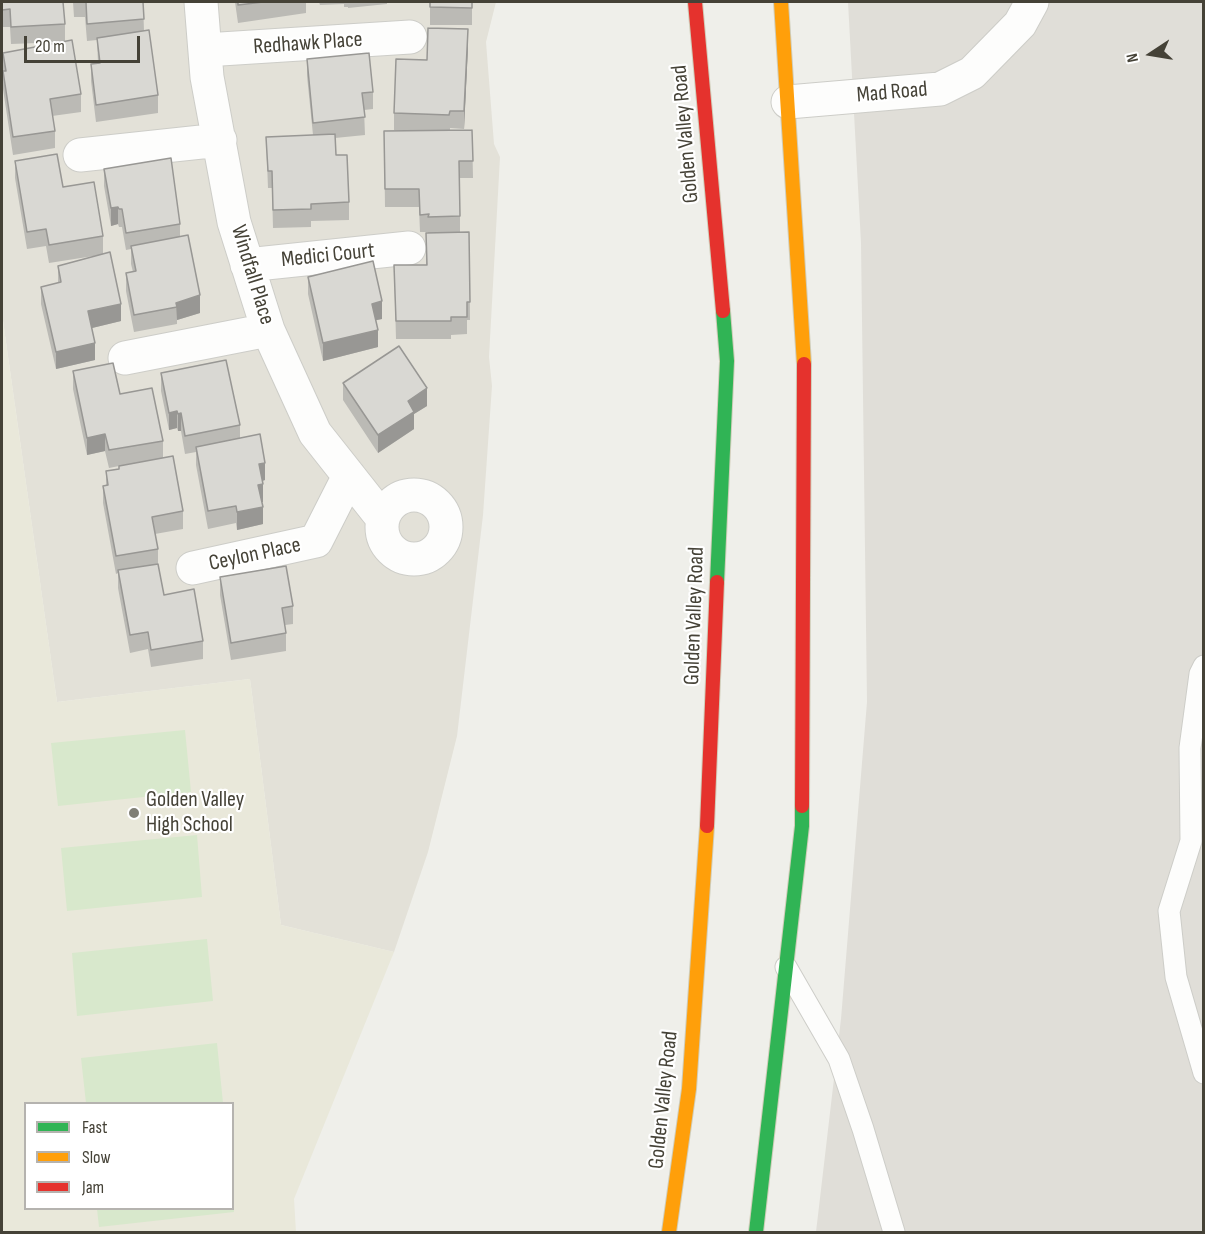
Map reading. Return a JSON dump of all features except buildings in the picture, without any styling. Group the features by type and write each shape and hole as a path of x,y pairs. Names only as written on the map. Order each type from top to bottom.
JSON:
{"main road":[{"name":"Golden Valley Road","path":"669,1233 689,1089 706,845 727,361 695,2"},
{"path":"756,1233 802,826 804,355 781,2"}],"street":[{"name":"Windfall Place","path":"201,2 207,77 234,222 268,330 315,433 383,519"},
{"name":"Mad Road","path":"788,102 940,88 972,73 1020,24 1032,2"},
{"name":"Redhawk Place","path":"205,50 410,38"},
{"path":"80,155 220,140"},
{"name":"Medici Court","path":"247,265 409,248"},
{"path":"125,358 268,330"},
{"name":"Ceylon Place","path":"193,568 316,541 349,476"}],"lane":[{"path":"1203,666 1190,748 1191,841 1169,910 1176,977 1203,1073"},
{"path":"786,966 838,1059 863,1129 894,1233"}],"shaded area":[{"path":"2,2 496,2 486,42 494,144 500,157 489,357 492,386 483,515 457,736 428,852 394,952 281,925 250,679 57,702 2,314"},
{"path":"848,2 1203,2 1203,1232 816,1232 841,1019 867,702 861,243"},
{"name":"Golden Valley High School","path":"2,314 57,702 250,679 281,925 394,952 294,1199 296,1232 2,1232"}],"green space":[{"path":"185,730 191,792 58,806 51,743"},
{"path":"197,835 202,897 67,911 61,848"},
{"path":"207,939 213,1001 77,1016 72,953"},
{"path":"217,1043 223,1102 86,1102 81,1058"},
{"path":"97,1210 234,1210 234,1212 99,1227"}],"traffic: fast":[{"path":"717,582 727,361 723,311"},
{"path":"756,1232 802,826 802,806"}],"traffic: slow":[{"path":"781,2 804,364"},
{"path":"669,1232 689,1089 707,826"}],"traffic: jam":[{"path":"695,2 723,311"},
{"path":"802,806 804,364"},
{"path":"707,826 717,582"}],"place":[{"name":"Golden Valley High School","path":"134,813"}]}
